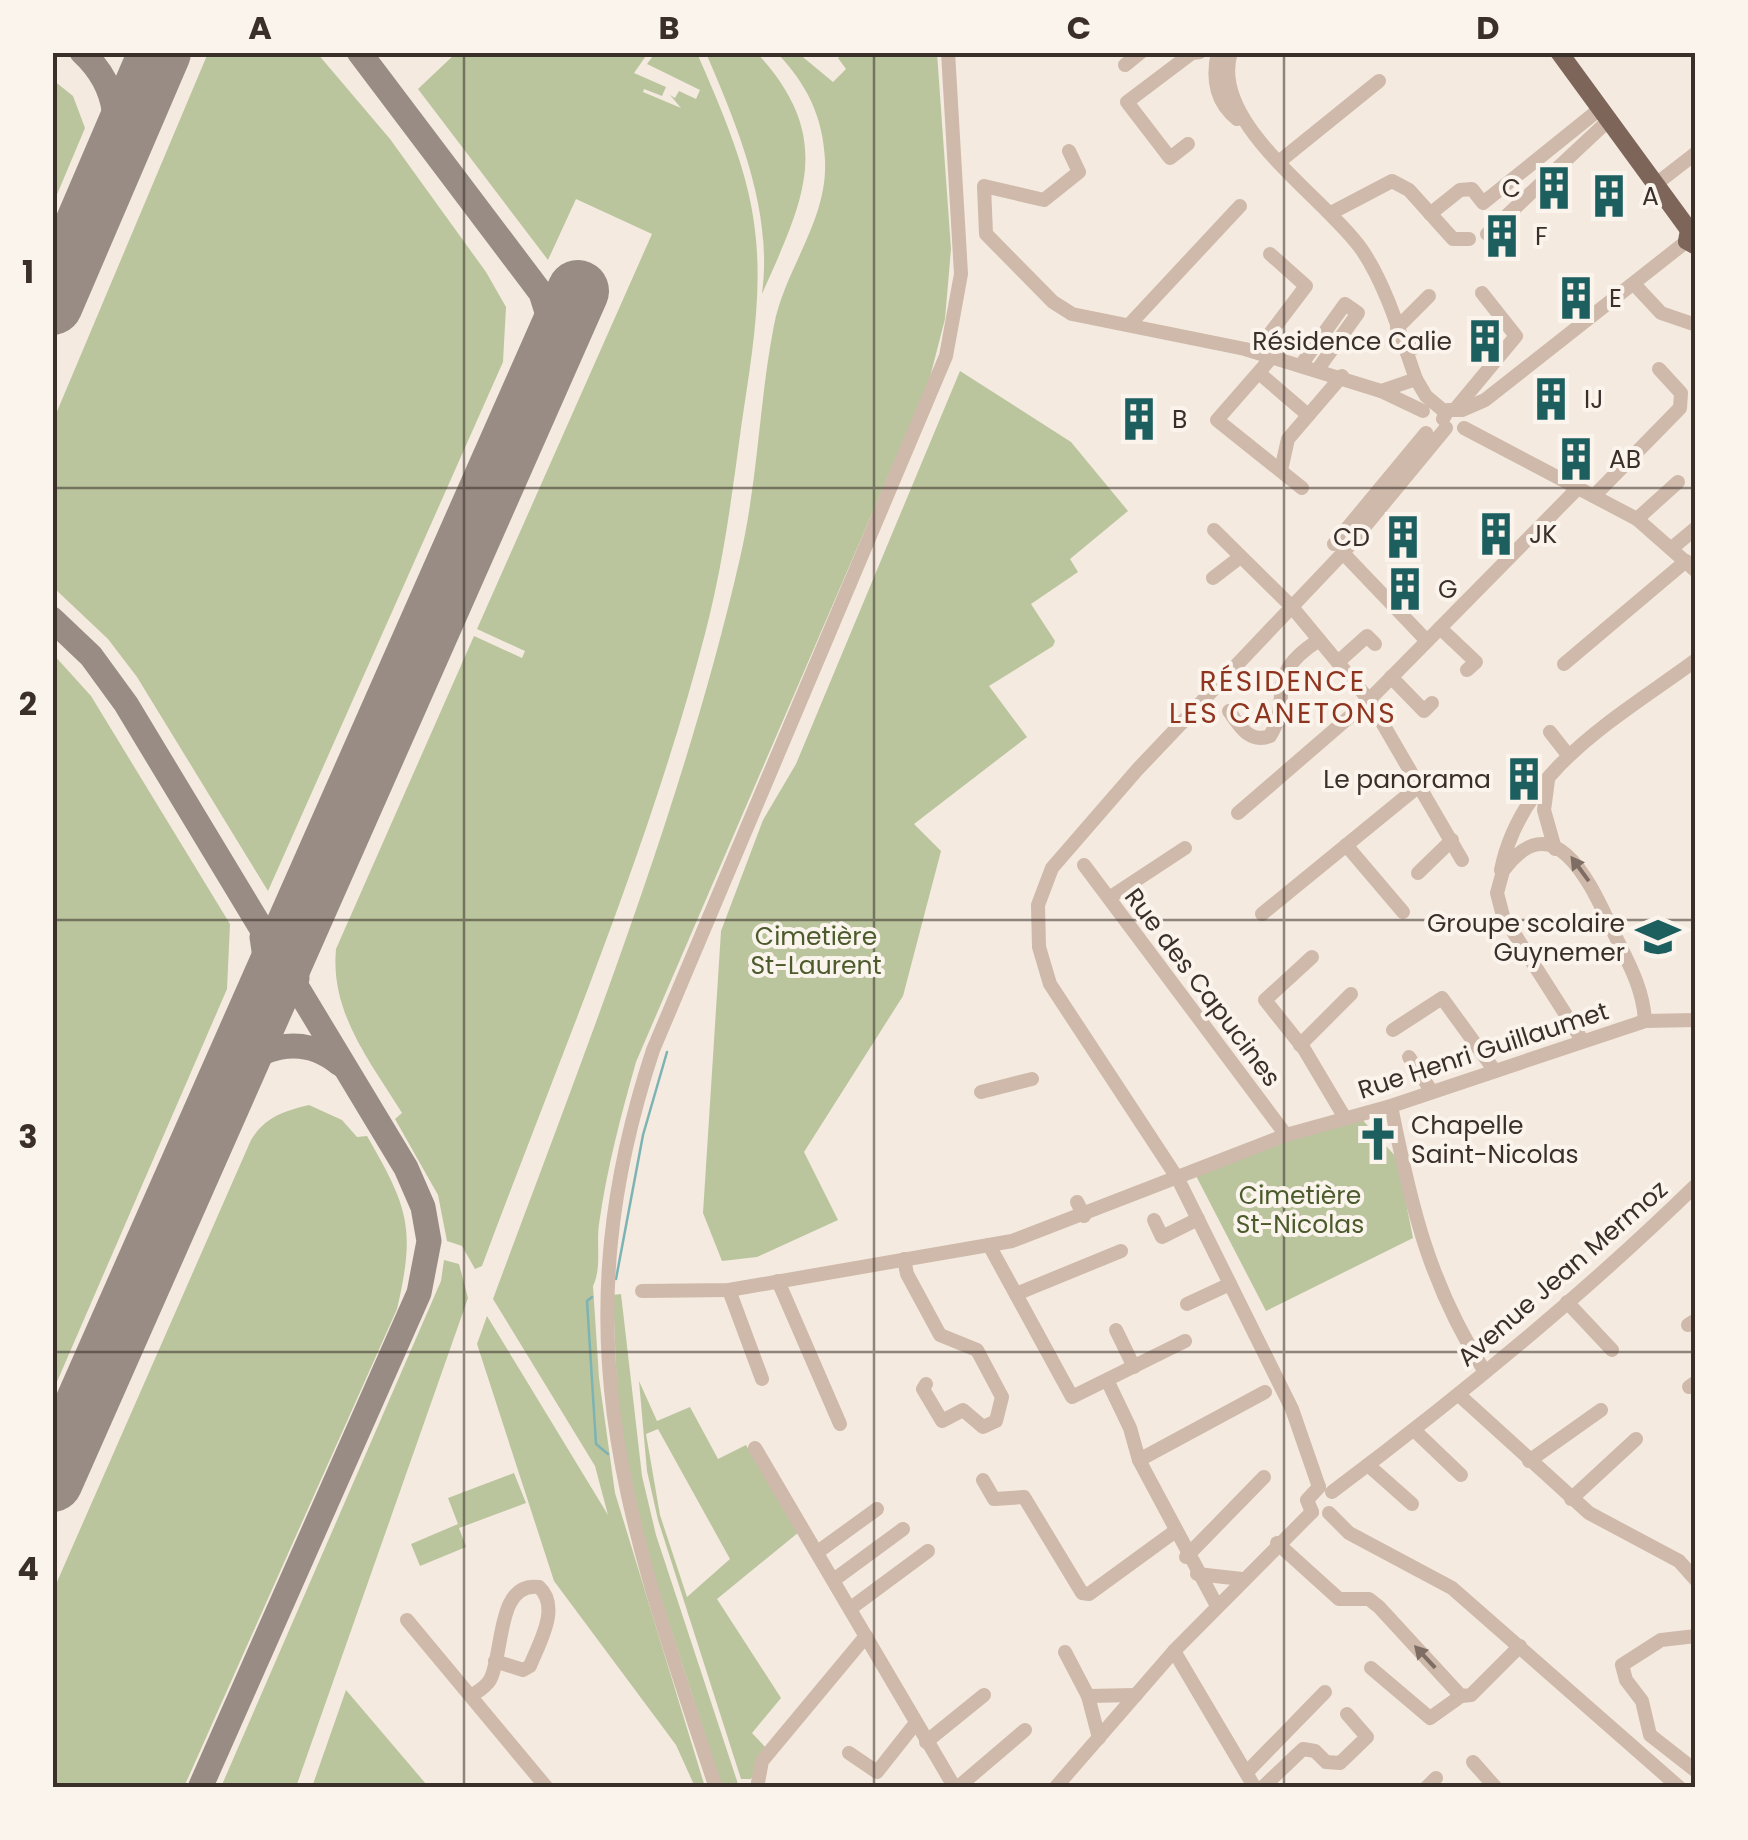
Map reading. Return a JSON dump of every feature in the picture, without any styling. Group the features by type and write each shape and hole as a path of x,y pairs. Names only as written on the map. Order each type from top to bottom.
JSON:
{"main road":[{"path":"1559,52 1692,236"}],"street":[{"path":"716,1788 650,1587 618,1465 606,1364 611,1228 626,1141 652,1050 946,356 961,274 948,52"},
{"path":"1125,65 1141,52"},
{"path":"1188,144 1170,158 1127,102 1192,53 1213,53 1220,99 1364,252 1416,379 1426,396 1452,415"},
{"path":"1280,161 1380,81"},
{"path":"1430,214 1460,190 1472,189 1483,203 1605,114"},
{"path":"1487,234 1605,114"},
{"path":"1069,151 1079,172 1044,200 984,186 986,234 1053,302 1072,314 1301,364 1342,376 1423,410"},
{"path":"1656,184 1696,154"},
{"path":"1331,213 1392,181 1403,184 1453,239 1469,239"},
{"path":"1129,325 1240,206"},
{"path":"1452,415 1485,400 1692,236"},
{"path":"1256,352 1306,286 1270,254"},
{"path":"1634,284 1661,313 1696,326"},
{"path":"1329,1513 1335,1503 1325,1490 1292,1409 1178,1179 1080,1034 1042,961 1038,905 1046,877 1108,803 1292,607 1516,336 1482,293"},
{"path":"1398,328 1429,296"},
{"path":"1301,364 1345,304 1358,313 1318,369"},
{"path":"1406,351 1435,339"},
{"path":"1272,357 1217,420 1302,488"},
{"path":"1594,496 1680,408 1681,393 1659,369"},
{"path":"1259,373 1308,415"},
{"path":"1280,470 1288,440 1342,376"},
{"path":"1380,391 1416,379"},
{"path":"1452,415 1453,432 1464,428 1637,519 1691,563 1564,664"},
{"path":"1386,491 1426,432"},
{"path":"1637,519 1678,482"},
{"path":"1238,813 1369,700 1578,488"},
{"path":"1672,548 1696,528"},
{"path":"1214,530 1292,607 1369,700 1462,860"},
{"path":"1338,548 1427,641"},
{"path":"1213,578 1240,558"},
{"path":"1440,628 1476,662 1467,670"},
{"path":"1338,662 1367,636 1375,644"},
{"path":"1229,711 1244,732 1259,738 1270,736 1276,724 1282,677 1319,640"},
{"path":"1582,1040 1503,916 1499,882 1512,834 1553,770 1568,755 1696,660"},
{"path":"1391,677 1424,711 1432,703"},
{"path":"1550,732 1568,755"},
{"path":"1553,770 1546,785 1544,810 1555,848"},
{"path":"1262,914 1420,784"},
{"path":"1418,873 1452,840"},
{"path":"1346,845 1403,912"},
{"path":"1499,882 1519,854 1541,847 1555,848 1574,858 1642,992 1645,1021"},
{"path":"1109,898 1185,848"},
{"name":"Rue des Capucines","path":"1084,865 1286,1135"},
{"path":"1312,957 1265,1000 1302,1047 1346,1118"},
{"path":"1302,1047 1351,994"},
{"path":"1393,1030 1442,998 1495,1071"},
{"name":"Rue Henri Guillaumet","path":"642,1291 729,1290 990,1245 1084,1216 1286,1135 1391,1106 1495,1071 1534,1064 1582,1040 1645,1021 1696,1020"},
{"path":"1302,1047 1315,1038"},
{"path":"1408,1058 1432,1092"},
{"path":"981,1092 1032,1078"},
{"path":"1391,1106 1430,1243 1439,1293 1485,1372"},
{"name":"Avenue Jean Mermoz","path":"1325,1490 1368,1465 1459,1395 1624,1255 1696,1185"},
{"path":"1077,1202 1084,1216"},
{"path":"1154,1220 1164,1243 1198,1219"},
{"path":"990,1245 1072,1397 1185,1341"},
{"path":"1016,1294 1121,1251"},
{"path":"904,1259 906,1274 940,1335 977,1350 1002,1397 996,1420 983,1427 962,1410 942,1421 923,1390 926,1384"},
{"path":"780,1281 826,1372"},
{"path":"780,1281 840,1424"},
{"path":"1186,1304 1230,1284"},
{"path":"729,1290 762,1380"},
{"path":"1567,1302 1612,1350"},
{"path":"1116,1330 1134,1367"},
{"path":"1108,1380 1130,1428 1139,1460 1186,1556 1216,1606"},
{"path":"1139,1460 1265,1392"},
{"path":"1459,1395 1588,1513 1679,1561 1696,1580"},
{"path":"1529,1461 1601,1410"},
{"path":"1414,1430 1461,1475"},
{"path":"1571,1499 1636,1439"},
{"path":"754,1448 819,1551 950,1785 1024,1730"},
{"path":"1368,1465 1412,1504"},
{"path":"1186,1556 1264,1476"},
{"path":"983,1480 994,1498 1024,1497 1082,1594 1089,1594 1174,1532"},
{"path":"1312,1512 1308,1495 1325,1490"},
{"path":"819,1551 877,1509"},
{"path":"1055,1788 1174,1650 1277,1542 1312,1512 1329,1513 1349,1533 1452,1588 1680,1788"},
{"path":"835,1579 903,1529"},
{"path":"1277,1542 1339,1600 1369,1599 1461,1696"},
{"path":"851,1608 928,1551"},
{"path":"1197,1574 1242,1579"},
{"path":"471,1696 490,1680 495,1661 514,1595 527,1586 539,1587 547,1596 550,1610 530,1666 523,1670 495,1661"},
{"path":"407,1620 547,1788"},
{"path":"757,1788 762,1760 866,1636"},
{"path":"1696,1636 1644,1647 1622,1666 1626,1680 1642,1702 1650,1734 1696,1771"},
{"path":"1372,1668 1430,1718 1461,1696 1471,1694 1520,1646"},
{"path":"1174,1650 1253,1783"},
{"path":"1065,1652 1088,1696 1099,1738"},
{"path":"1253,1783 1325,1692"},
{"path":"926,1742 984,1695"},
{"path":"1088,1696 1136,1696"},
{"path":"1253,1783 1303,1748 1316,1750 1326,1762 1340,1764 1367,1736 1347,1714"},
{"path":"849,1752 877,1772 915,1724"},
{"path":"1474,1762 1496,1788"}],"green space":[{"path":"208,53 317,53 390,139 486,272 506,307 503,362 268,891 137,677 108,639 53,587 53,421"},
{"path":"456,53 648,53 634,73 666,87 662,96 644,89 643,92 681,108 670,95 675,98 679,91 696,99 700,90 647,64 655,53 697,53 742,168 753,216 757,263 754,334 726,530 712,605 683,711 602,951 482,1266 475,1269 462,1246 447,1241 438,1195 395,1119 402,1113 355,1036 339,994 336,949 474,636 522,658 525,651 477,629 652,234 576,199 548,260 418,89"},
{"path":"706,53 757,53 782,84 797,114 804,142 800,199 762,294 764,263 758,201 741,140"},
{"path":"777,53 798,53 833,82 846,69 838,58 845,53 937,53 951,249 945,319 929,381 636,1062 602,1203 593,1286 599,1378 615,1493 705,1787 695,1787 676,1745 554,1581 477,1344 487,1316 608,1515 595,1466 493,1299 660,838 717,651 740,558 774,325 820,204 824,182 824,144 817,115 805,89"},
{"path":"53,80 73,96 85,128 53,204"},
{"name":"Cimetière St-Laurent","path":"960,371 1071,442 1128,511 1070,559 1078,572 1031,604 1055,641 1053,646 989,686 1027,737 914,824 941,851 903,996 804,1152 838,1220 757,1257 722,1261 703,1213 721,931 763,820 796,764"},
{"path":"53,654 91,696 230,924 227,989 53,1391"},
{"path":"309,1105 342,1120 357,1137 367,1136 392,1182 407,1237 397,1309 184,1787 53,1787 53,1591 251,1140 276,1116"},
{"name":"Cimetière St-Nicolas","path":"1359,1116 1397,1158 1413,1238 1266,1311 1193,1170"},
{"path":"444,1260 459,1264 468,1298 296,1787 221,1787 441,1281"},
{"path":"621,1294 642,1476 656,1535 739,1787 722,1787 648,1558 618,1415 613,1295"},
{"path":"639,1381 657,1421 690,1407 718,1459 746,1445 799,1532 717,1599 781,1698 752,1733 768,1750 751,1779 741,1779 658,1520 647,1471","holes":["658,1429 730,1559 687,1597 660,1515 646,1434"]},
{"path":"514,1473 526,1503 459,1528 466,1547 420,1566 411,1544 458,1524 448,1498"},
{"path":"346,1690 426,1784 426,1787 312,1787"}],"waterway":[{"path":"616,1279 643,1135 667,1052"},
{"path":"592,1297 587,1301 596,1444 608,1454"}],"taxiway":[{"path":"82,52 105,81 114,111 114,144 106,179"},
{"path":"359,52 541,293 552,328 543,370"},
{"path":"52,619 91,656 126,704 406,1168 423,1207 429,1241 419,1293 200,1788"},
{"path":"297,978 294,943 299,922"},
{"path":"259,1014 267,971 262,937"},
{"path":"227,1086 250,1061 279,1048 310,1048 340,1064"}],"runway":[{"path":"52,304 160,52"},
{"path":"52,1481 578,291"}],"place":[{"name":"C","path":"1554,188"},
{"name":"A","path":"1609,196"},
{"name":"F","path":"1502,236"},
{"name":"E","path":"1576,298"},
{"name":"Résidence Calie","path":"1485,341"},
{"name":"IJ","path":"1551,399"},
{"name":"B","path":"1139,419"},
{"name":"AB","path":"1576,459"},
{"name":"JK","path":"1496,534"},
{"name":"CD","path":"1403,537"},
{"name":"G","path":"1405,589"},
{"name":"Le panorama","path":"1524,779"},
{"name":"Groupe scolaire Guynemer","path":"1658,937"},
{"name":"Chapelle Saint-Nicolas","path":"1378,1139"}],"district":[{"name":"RÉSIDENCE LES CANETONS","path":"1283,697"}]}
